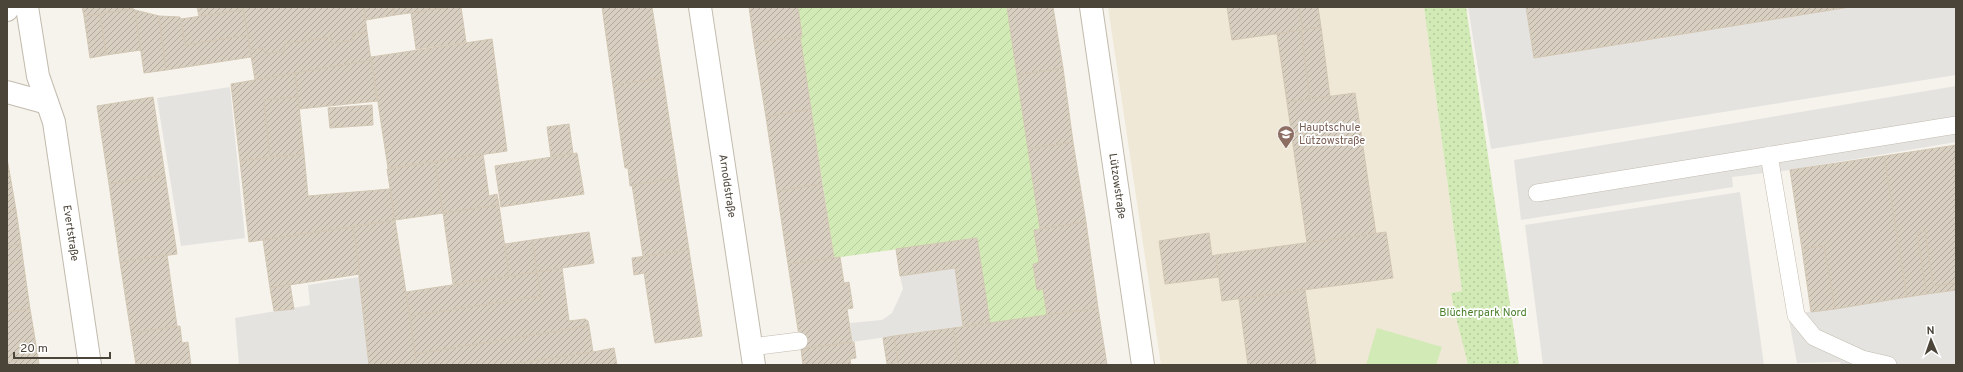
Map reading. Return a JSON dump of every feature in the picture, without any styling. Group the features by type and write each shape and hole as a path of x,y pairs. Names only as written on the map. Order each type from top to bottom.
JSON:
{"street":[{"name":"Evertstraße","path":"27,7 38,76 54,122 90,365"},
{"name":"Arnoldstraße","path":"700,7 753,356"},
{"name":"Lützowstraße","path":"1091,7 1143,365"},
{"path":"7,92 47,103"}],"lane":[{"path":"1536,193 1956,125"},
{"path":"1769,155 1796,315 1814,337 1862,359 1888,365"},
{"path":"753,356 799,341"}],"shaded area":[{"name":"Hauptschule Lützowstraße","path":"1108,7 1424,7 1462,291 1451,293 1454,313 1462,337 1468,365 1161,365"},
{"path":"1468,7 1526,7 1534,58 1850,7 1956,7 1956,75 1491,149"},
{"path":"1956,86 1956,142 1790,170 1732,177 1733,187 1521,220 1514,160"},
{"path":"230,87 245,238 181,246 157,98"},
{"path":"1740,192 1764,365 1543,365 1525,225"},
{"path":"955,268 963,326 852,342 850,323 882,320 892,313 903,289 900,276"},
{"path":"359,277 369,365 239,365 235,318 310,305 308,285"},
{"path":"1956,290 1956,365 1841,365 1840,362 1797,363 1788,315"}],"green space":[{"path":"798,7 1007,7 1040,229 1034,230 1039,263 1033,264 1037,289 1043,289 1047,315 990,323 977,238 834,258 800,36 802,36"},
{"name":"Blücherpark Nord","path":"1424,7 1466,7 1519,365 1468,365 1451,293 1462,291"},
{"path":"1377,328 1442,347 1436,365 1366,365"}],"building":[{"path":"82,7 133,7 133,9 84,16"},
{"path":"197,7 243,7 243,10 199,16"},
{"path":"243,7 364,7 367,32 352,34 353,40 332,44 331,37 284,44 285,51 265,54 263,48 250,50"},
{"path":"364,7 394,7 395,15 366,20"},
{"path":"394,7 452,7 395,15"},
{"path":"461,7 466,42 416,49 411,13"},
{"path":"602,7 652,7 663,78 613,85"},
{"path":"749,7 798,7 802,36 754,43"},
{"path":"1007,7 1053,7 1063,68 1017,75"},
{"path":"1227,7 1299,7 1303,30 1232,40"},
{"path":"1299,7 1318,7 1321,27 1303,30"},
{"path":"1526,7 1850,7 1534,58"},
{"path":"133,9 135,10 141,50 106,55 100,14"},
{"path":"135,10 159,16 166,70 144,73"},
{"path":"243,10 248,35 185,45 181,19"},
{"path":"100,14 106,55 90,58 84,16"},
{"path":"159,16 180,17 185,45 248,35 251,57 166,70"},
{"path":"1321,27 1330,97 1310,99 1301,30"},
{"path":"1301,30 1310,99 1287,102 1277,34"},
{"path":"367,32 371,60 255,80 250,50 263,48 265,54 285,51 284,44 331,37 332,44 353,40 352,34"},
{"path":"800,36 811,109 766,117 754,43"},
{"path":"492,39 507,151 388,168 371,57"},
{"path":"371,60 377,101 299,109 295,73"},
{"path":"1063,68 1073,142 1028,149 1017,75"},
{"path":"295,73 298,97 264,100 270,157 240,161 231,84"},
{"path":"663,78 678,178 630,186 628,168 625,168 613,85"},
{"path":"1355,93 1376,234 1307,243 1287,102"},
{"path":"153,97 165,175 109,184 97,106"},
{"path":"298,97 304,154 270,157 264,100"},
{"path":"372,105 373,125 330,128 328,108"},
{"path":"811,109 822,184 777,191 766,117"},
{"path":"569,124 573,153 551,157 547,127"},
{"path":"1073,142 1086,222 1040,229 1028,149"},
{"path":"1956,145 1956,283 1933,286 1925,231 1917,233 1927,294 1907,297 1884,156"},
{"path":"577,153 584,194 501,207 495,166"},
{"path":"304,154 308,196 390,189 395,220 249,242 240,161"},
{"path":"483,154 489,196 497,194 499,205 443,213 435,162"},
{"path":"1884,156 1907,297 1835,309 1824,246 1802,249 1790,170"},
{"path":"7,158 16,210 7,211"},
{"path":"435,162 443,213 395,220 387,169"},
{"path":"165,175 177,254 120,262 109,184"},
{"path":"678,178 689,250 643,256 632,185"},
{"path":"822,184 834,258 788,264 777,191"},
{"path":"499,205 509,276 453,284 443,213"},
{"path":"16,210 21,244 7,246 7,211"},
{"path":"395,220 417,365 369,365 359,277 360,274 353,227"},
{"path":"1086,222 1098,308 1047,315 1043,289 1037,290 1033,264 1039,263 1034,230"},
{"path":"353,227 360,274 270,288 263,240"},
{"path":"1925,231 1933,286 1956,283 1956,290 1927,294 1917,233"},
{"path":"589,232 594,263 537,272 532,240"},
{"path":"1386,232 1393,278 1222,301 1216,255"},
{"path":"1209,233 1212,256 1216,255 1219,277 1165,284 1159,241"},
{"path":"977,238 990,323 963,326 955,268 900,276 896,249"},
{"path":"532,240 537,272 509,276 505,244"},
{"path":"21,244 23,260 7,262 7,246"},
{"path":"1824,246 1835,309 1811,312 1802,249"},
{"path":"689,250 702,336 655,343 644,273 634,275 632,258"},
{"path":"167,255 177,326 131,333 120,262"},
{"path":"840,257 844,283 849,282 853,308 847,309 852,342 801,349 788,264"},
{"path":"23,260 30,309 7,312 7,262"},
{"path":"562,268 569,321 585,319 588,321 589,326 415,354 410,316 541,296 537,272"},
{"path":"537,272 541,296 410,316 406,292"},
{"path":"290,284 294,309 274,311 270,288"},
{"path":"1305,290 1316,365 1248,365 1239,299"},
{"path":"1098,308 1107,365 959,365 953,328"},
{"path":"30,309 38,357 7,362 7,312"},
{"path":"180,326 182,343 188,342 191,365 136,365 131,333"},
{"path":"589,326 593,352 505,365 417,365 415,354"},
{"path":"953,328 959,365 898,365 894,336"},
{"path":"894,336 898,363 887,364 883,338"},
{"path":"854,342 856,358 850,359 851,365 803,365 801,349"},
{"path":"614,348 617,365 505,365 593,352"},
{"path":"38,357 39,365 7,365 7,362"}],"place":[{"name":"Hauptschule Lützowstraße","path":"1286,149"}]}
